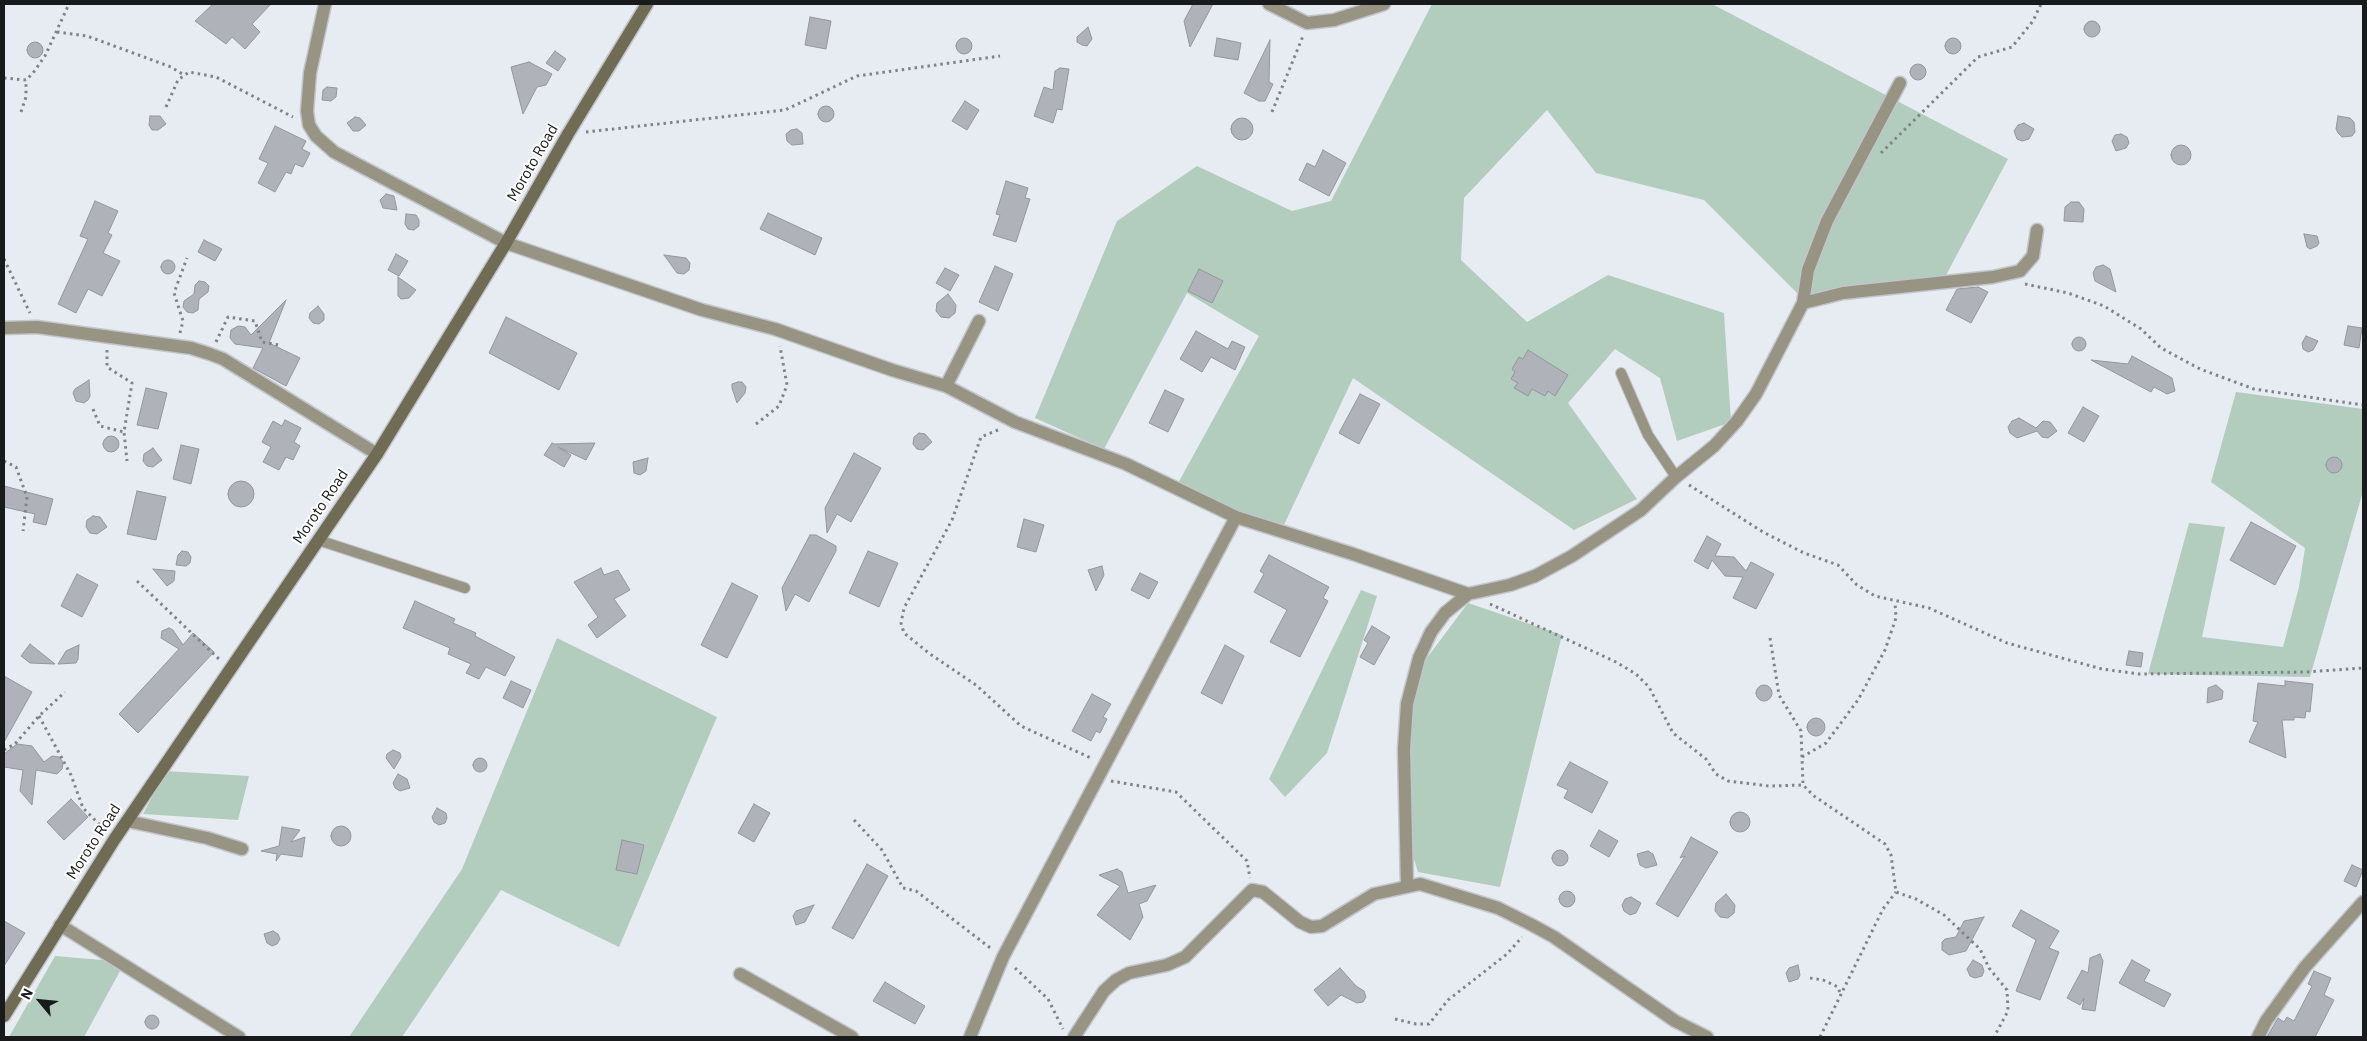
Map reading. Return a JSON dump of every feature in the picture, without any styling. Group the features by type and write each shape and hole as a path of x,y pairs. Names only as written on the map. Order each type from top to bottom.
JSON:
{"main road":[{"name":"Moroto Road","path":"4,1016 114,840 376,454 506,243 568,134 647,4"}],"street":[{"path":"325,4 310,73 307,111 309,126 316,136 334,152 506,243 702,310 775,329 892,370 946,386 1015,422 1126,464 1236,517 1353,554 1468,594"},
{"path":"1269,4 1307,23 1334,20 1384,4"},
{"path":"1407,885 1404,749 1407,704 1419,658 1431,632 1445,613 1468,594 1510,585 1535,576 1572,556 1641,510 1676,477 1714,446 1737,421 1756,394 1803,303 1810,262 1827,221 1900,83"},
{"path":"1803,303 1842,293 1993,277 2020,271 2033,256 2037,230"},
{"path":"946,386 979,321"},
{"path":"4,328 37,326 191,348 210,354 223,359 376,454"},
{"path":"970,1037 1003,957 1236,517"},
{"path":"127,821 207,838 242,849"},
{"path":"1074,1037 1104,991 1116,980 1129,973 1167,965 1185,957 1252,890 1263,892 1300,922 1311,926 1322,926 1374,894 1407,885 1420,884 1449,891 1498,908 1532,925 1554,937 1675,1021 1707,1037"},
{"path":"2258,1037 2270,1015 2305,966 2363,902"},
{"path":"60,925 239,1037"},
{"path":"740,974 852,1037"}],"lane":[{"path":"1621,373 1648,435 1676,477"},
{"path":"318,540 465,588"}],"path":[{"path":"21,112 26,97 26,80 45,56 70,4"},
{"path":"1876,158 1978,57 2012,47 2032,21 2041,4"},
{"path":"1272,112 1302,41 1307,23"},
{"path":"57,32 87,36 171,67 184,75"},
{"path":"568,134 785,110 856,76 1000,56"},
{"path":"166,107 178,80 189,72 216,77 309,126"},
{"path":"4,78 26,80"},
{"path":"183,321 174,293 187,258"},
{"path":"4,259 37,326"},
{"path":"2021,283 2068,292 2104,306 2141,329 2161,348 2200,369 2254,389 2363,405"},
{"path":"210,354 228,317 255,321 262,342 279,345"},
{"path":"756,424 779,406 788,385 783,355 775,329"},
{"path":"107,336 107,367 132,383 124,432 127,461"},
{"path":"93,410 100,426 124,432"},
{"path":"1015,422 981,437 952,520 904,608 901,623 904,633 930,654 976,685 1020,726 1106,765"},
{"path":"4,461 16,467 27,497 23,531"},
{"path":"1676,477 1763,532 1838,566 1857,585 1875,596 1895,602 1929,608 2007,643 2102,669 2139,674 2306,672 2363,668"},
{"path":"137,581 230,670"},
{"path":"1468,594 1616,662 1636,674 1649,687 1673,733 1706,759 1716,774 1728,781 1769,786 1803,785"},
{"path":"1802,757 1826,743 1858,700 1885,650 1896,618 1895,602"},
{"path":"1770,638 1779,695 1801,731 1803,785 1814,796 1885,844 1891,855 1896,892 1883,909 1820,1037"},
{"path":"4,750 15,744 38,716 65,692"},
{"path":"38,716 71,775 84,808 114,840"},
{"path":"1096,779 1176,792 1247,861 1252,890"},
{"path":"854,820 882,850 903,888 916,891 1003,957 1048,999 1067,1037"},
{"path":"1896,892 1916,899 1944,915 1985,955 1989,968 2007,990 2008,1011 1994,1037"},
{"path":"1395,1019 1416,1024 1429,1024 1448,1000 1507,954 1532,925"},
{"path":"1810,978 1823,980 1838,988 1841,996"}],"green space":[{"path":"1432,4 1712,4 2008,159 1945,277 1800,296 1704,200 1596,173 1547,110 1464,198 1461,260 1527,322 1608,275 1724,313 1731,422 1677,441 1660,378 1615,349 1568,403 1637,499 1574,530 1353,378 1282,529 1177,485 1259,336 1187,293 1104,449 1035,418 1117,221 1197,166 1292,211 1331,201"},
{"path":"2236,392 2363,409 2363,491 2310,677 2148,674 2189,523 2225,527 2202,637 2283,647 2299,587 2305,548 2211,482"},
{"path":"1361,590 1377,596 1327,753 1285,797 1269,779"},
{"path":"1468,603 1562,635 1500,887 1418,872 1399,812 1412,678"},
{"path":"557,638 717,717 619,947 501,890 402,1037 349,1037 462,869"},
{"path":"166,771 249,776 238,820 143,814"},
{"path":"55,956 125,962 84,1037 9,1037"}],"building":[{"path":"213,4 271,4 252,24 260,32 245,49 232,37 226,44 195,21"},
{"path":"1193,4 1213,4 1190,47 1184,21"},
{"path":"810,17 831,21 826,49 805,45"},
{"path":"2089,21 2095,21 2100,26 2098,35 2089,37 2084,32 2084,26"},
{"path":"1088,27 1092,39 1087,46 1077,42 1077,37"},
{"path":"964,38 970,40 972,46 970,52 964,54 958,52 956,46 958,40"},
{"path":"1217,38 1241,43 1238,60 1214,56"},
{"path":"1953,38 1961,46 1953,54 1945,46"},
{"path":"1270,40 1269,82 1273,84 1265,101 1259,101 1244,93"},
{"path":"35,42 41,44 43,50 41,56 35,58 29,56 27,50 29,44"},
{"path":"555,51 566,59 558,71 546,63"},
{"path":"529,62 552,74 546,85 537,87 523,114 511,67"},
{"path":"1918,64 1926,72 1918,80 1910,72"},
{"path":"1060,68 1069,69 1062,110 1057,109 1053,123 1034,116 1044,87 1053,90 1055,71"},
{"path":"327,87 337,88 336,97 331,101 322,100 323,90"},
{"path":"965,101 979,110 967,130 952,121"},
{"path":"826,106 832,108 834,114 832,120 826,122 820,120 818,114 820,108"},
{"path":"150,116 160,116 166,124 158,130 152,130 149,125"},
{"path":"2338,116 2350,118 2354,122 2355,132 2352,136 2342,137 2338,133 2336,129"},
{"path":"355,117 360,118 366,125 359,131 353,131 347,123"},
{"path":"1242,118 1250,121 1253,129 1250,137 1242,140 1234,137 1231,129 1234,121"},
{"path":"2024,123 2034,129 2029,139 2022,141 2017,139 2014,131 2018,125"},
{"path":"275,126 306,141 302,149 310,153 303,167 295,164 291,174 286,172 275,192 258,183 268,163 259,159"},
{"path":"797,129 802,133 803,144 792,145 787,141 786,134 791,130"},
{"path":"2121,134 2127,137 2129,143 2126,148 2116,151 2112,141 2115,135"},
{"path":"2181,145 2188,148 2191,155 2188,162 2181,165 2174,162 2171,155 2174,148"},
{"path":"1323,150 1346,163 1329,196 1299,180 1307,163 1315,167"},
{"path":"1006,181 1028,188 1025,198 1030,199 1016,242 993,235 1000,215 996,214"},
{"path":"386,194 394,196 397,210 383,208 380,200"},
{"path":"95,201 118,211 108,233 112,235 103,253 120,261 102,296 88,289 76,313 58,304 88,239 80,236"},
{"path":"2071,202 2079,202 2084,209 2083,222 2064,221 2065,207"},
{"path":"768,213 822,238 815,255 760,229"},
{"path":"406,214 416,215 419,220 419,226 414,230 408,229 405,224"},
{"path":"2304,234 2317,236 2319,243 2317,246 2310,249 2307,247"},
{"path":"204,240 222,249 215,261 198,252"},
{"path":"396,254 408,261 399,276 388,270"},
{"path":"664,255 686,258 690,263 689,270 684,274 677,273"},
{"path":"165,260 171,260 175,267 171,274 165,274 161,270 161,264"},
{"path":"2103,265 2110,269 2116,292 2095,281 2093,273 2096,267"},
{"path":"995,266 1013,274 998,311 979,302"},
{"path":"945,268 959,275 950,291 936,283"},
{"path":"1199,269 1223,281 1212,303 1188,291"},
{"path":"398,277 416,290 409,298 401,299 398,296"},
{"path":"199,281 205,282 209,286 208,292 199,299 198,310 193,313 187,312 183,307 184,301 194,294 195,285"},
{"path":"1978,287 1988,292 1971,323 1946,310 1957,289"},
{"path":"948,294 956,305 955,313 949,318 941,317 936,311 937,303"},
{"path":"286,300 269,343 300,358 286,386 253,368 263,348 235,344 230,338 231,330 238,326 245,327 251,335"},
{"path":"318,306 324,314 324,320 319,324 313,323 309,318 310,313"},
{"path":"506,317 577,353 559,390 489,353"},
{"path":"2348,326 2362,328 2359,348 2344,345"},
{"path":"1196,331 1228,349 1232,341 1245,347 1235,370 1211,357 1202,372 1180,359"},
{"path":"2306,336 2318,341 2313,350 2308,352 2303,349 2302,343"},
{"path":"2076,337 2082,337 2086,344 2082,351 2076,351 2072,347 2072,341"},
{"path":"1528,350 1568,375 1555,396 1548,391 1545,396 1532,389 1528,396 1514,388 1518,383 1511,379 1515,372 1512,369 1519,357 1523,359"},
{"path":"2132,356 2172,378 2175,391 2167,394 2154,387 2151,392 2091,360 2128,364"},
{"path":"89,380 90,396 88,400 84,403 76,401 73,393 75,389"},
{"path":"742,382 746,387 745,393 737,403 732,384"},
{"path":"146,388 167,393 158,429 137,425"},
{"path":"1165,390 1184,399 1168,432 1149,423"},
{"path":"1360,394 1380,404 1359,444 1339,433"},
{"path":"2083,407 2099,416 2084,442 2068,433"},
{"path":"2019,418 2036,428 2043,421 2050,422 2057,431 2048,438 2042,437 2037,431 2017,438 2010,433 2008,427 2012,421"},
{"path":"285,420 301,428 294,442 300,446 293,460 286,457 279,470 263,462 271,447 262,442 273,421 282,426"},
{"path":"919,433 925,434 932,442 923,450 917,449 913,444 914,437"},
{"path":"111,436 117,438 119,444 117,450 111,452 105,450 103,444 105,438"},
{"path":"552,443 595,443 586,460 558,447 571,455 564,467 544,455"},
{"path":"181,445 199,449 191,484 173,479"},
{"path":"153,448 162,460 153,467 147,466 143,461 144,454"},
{"path":"854,453 881,468 851,522 837,514 827,533 825,508"},
{"path":"2334,457 2342,465 2334,473 2326,465"},
{"path":"648,458 646,471 640,475 634,473 633,462"},
{"path":"241,481 250,485 254,494 250,503 241,507 232,503 228,494 232,485"},
{"path":"4,486 53,499 46,525 33,522 35,514 4,507"},
{"path":"137,491 166,497 156,540 127,534"},
{"path":"93,516 100,517 107,527 97,534 90,533 86,527 87,520"},
{"path":"1024,519 1044,525 1036,552 1017,547"},
{"path":"2251,522 2296,546 2275,585 2230,560"},
{"path":"810,535 816,535 836,546 836,551 809,602 795,594 786,611 782,588"},
{"path":"1707,536 1721,544 1715,556 1734,557 1746,571 1751,562 1774,574 1756,609 1733,598 1743,577 1725,576 1712,560 1708,569 1694,561"},
{"path":"182,551 188,552 191,557 190,563 186,566 176,565 178,555"},
{"path":"868,551 898,563 879,607 849,593"},
{"path":"1269,555 1329,587 1323,598 1328,601 1300,657 1270,642 1287,610 1254,592 1264,574 1260,571"},
{"path":"1102,566 1104,575 1096,591 1088,570"},
{"path":"601,568 604,575 618,570 630,590 614,599 626,616 597,638 588,625 598,617 574,582"},
{"path":"153,569 175,571 174,581 167,586"},
{"path":"1140,573 1158,582 1149,599 1131,590"},
{"path":"77,574 98,585 82,617 61,606"},
{"path":"732,583 758,596 727,658 701,645"},
{"path":"415,601 455,619 453,623 476,633 475,636 515,657 505,676 486,667 479,679 466,673 471,664 448,654 450,648 403,628"},
{"path":"1372,626 1390,637 1374,665 1360,657 1368,643 1364,640"},
{"path":"169,628 173,630 183,645 193,633 214,652 138,733 119,714 179,649 161,638 162,631"},
{"path":"30,644 55,664 30,663 21,656"},
{"path":"79,645 76,663 58,664 66,651"},
{"path":"1225,645 1244,656 1222,704 1201,693"},
{"path":"2129,651 2143,653 2141,667 2126,665"},
{"path":"4,676 32,692 4,742"},
{"path":"511,681 531,690 523,708 503,698"},
{"path":"2285,681 2313,684 2310,712 2306,711 2305,718 2294,717 2294,720 2282,720 2286,758 2249,742 2258,722 2253,721 2258,683 2285,686"},
{"path":"1761,685 1767,685 1772,690 1770,699 1761,701 1756,696 1756,690"},
{"path":"2216,685 2223,691 2222,699 2207,703 2208,688"},
{"path":"1092,694 1111,704 1103,717 1107,719 1100,733 1096,731 1091,741 1072,731"},
{"path":"1816,718 1822,721 1825,727 1822,733 1816,736 1810,733 1807,727 1810,721"},
{"path":"17,744 32,746 44,762 52,756 59,757 63,762 62,769 57,774 36,770 32,805 20,791 23,770 4,767 4,754"},
{"path":"393,750 400,753 401,757 394,769 386,758 387,754"},
{"path":"477,758 483,758 487,765 483,772 477,772 473,768 473,762"},
{"path":"1570,762 1608,782 1592,813 1564,798 1568,790 1557,785"},
{"path":"398,774 407,779 410,788 400,791 395,788 393,783"},
{"path":"71,799 88,817 64,840 47,822"},
{"path":"754,804 770,813 754,842 738,833"},
{"path":"437,808 446,813 447,818 445,823 439,825 434,822 432,817"},
{"path":"1740,812 1747,815 1750,822 1747,829 1740,832 1733,829 1730,822 1733,815"},
{"path":"341,826 348,829 351,836 348,843 341,846 334,843 331,836 334,829"},
{"path":"282,827 300,830 291,842 305,837 302,857 281,854 276,861 277,854 261,851 279,846"},
{"path":"1599,830 1618,841 1609,857 1590,846"},
{"path":"1691,837 1718,852 1678,917 1656,904 1685,856 1680,858"},
{"path":"622,840 644,845 637,874 616,870"},
{"path":"1557,850 1563,850 1568,855 1566,864 1557,866 1552,861 1552,855"},
{"path":"1648,851 1653,854 1657,865 1646,868 1640,865 1637,854"},
{"path":"867,864 888,876 853,939 832,928"},
{"path":"2352,865 2363,870 2356,887 2344,881"},
{"path":"1117,869 1122,872 1128,893 1156,885 1147,901 1139,904 1143,917 1130,940 1097,915 1120,886 1099,875"},
{"path":"1564,891 1570,891 1575,896 1573,905 1564,907 1559,902 1559,896"},
{"path":"1726,894 1735,905 1734,913 1728,918 1720,917 1715,911 1716,903"},
{"path":"1631,897 1641,903 1636,913 1630,915 1624,911 1622,905 1625,899"},
{"path":"814,905 805,922 796,925 793,916 796,911"},
{"path":"2021,910 2059,931 2049,948 2059,952 2040,1000 2016,991 2036,940 2012,926"},
{"path":"1984,917 1966,951 1949,955 1942,950 1942,942 1945,939 1956,937 1964,921"},
{"path":"4,921 25,933 4,966"},
{"path":"273,931 278,934 280,939 277,944 272,946 267,943 264,934"},
{"path":"2100,954 2103,961 2095,1011 2082,1009 2084,998 2080,1005 2067,998 2082,970 2088,973 2090,958"},
{"path":"1973,960 1982,965 1984,971 1982,976 1975,978 1970,976 1967,969"},
{"path":"2132,960 2150,970 2144,981 2171,994 2164,1007 2119,983"},
{"path":"1798,965 1800,975 1798,979 1789,982 1786,973 1789,968"},
{"path":"1340,968 1356,986 1364,991 1366,997 1363,1002 1357,1003 1341,995 1328,1006 1314,990"},
{"path":"2314,971 2331,978 2324,995 2334,1000 2315,1037 2267,1037 2278,1018 2284,1022 2287,1017 2294,1021 2312,986 2308,984"},
{"path":"885,982 925,1006 915,1024 873,1001"},
{"path":"149,1015 155,1015 159,1022 155,1029 149,1029 145,1025 145,1019"}]}
